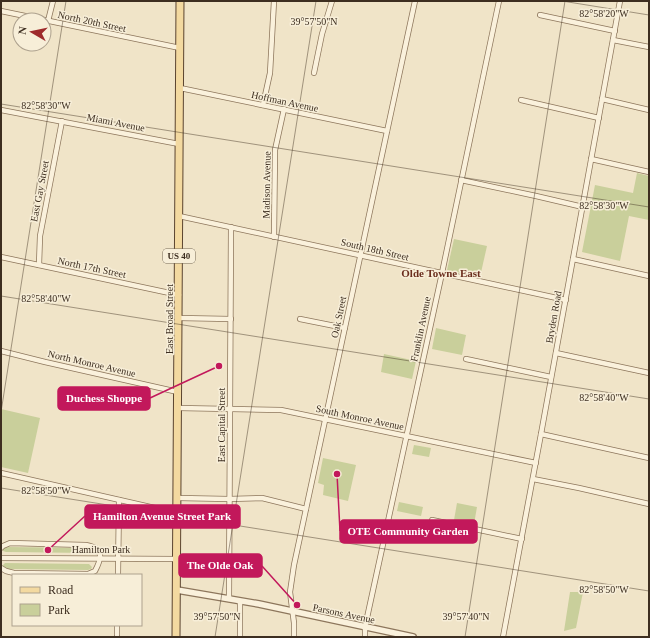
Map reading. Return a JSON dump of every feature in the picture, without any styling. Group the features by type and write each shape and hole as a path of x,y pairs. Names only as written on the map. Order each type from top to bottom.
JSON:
{"main road":[{"name":"East Broad Street","path":"176,637 178,513 180,1"}],"street":[{"path":"50,12 53,1"},
{"path":"263,105 270,69 274,1"},
{"path":"314,73 322,34 332,1"},
{"name":"Oak Street","path":"294,637 294,623 290,592 292,575 415,1"},
{"name":"Franklin Avenue","path":"365,637 365,627 499,1"},
{"name":"Bryden Road","path":"503,637 620,1"},
{"name":"North 20th Street","path":"1,11 12,13"},
{"path":"540,15 615,31"},
{"name":"North 20th Street","path":"52,22 180,48"},
{"path":"613,40 649,48"},
{"name":"Hoffman Avenue","path":"180,88 387,131"},
{"path":"602,99 649,110"},
{"path":"521,100 599,118"},
{"name":"Miami Avenue","path":"1,110 180,144"},
{"name":"Madison Avenue","path":"274,237 275,150 284,110"},
{"name":"East Gay Street","path":"39,265 40,236 62,121"},
{"path":"591,159 649,172"},
{"path":"461,180 583,207"},
{"name":"South 18th Street","path":"179,216 566,300"},
{"name":"East Capital Street","path":"229,599 231,227"},
{"name":"North 17th Street","path":"1,257 179,295"},
{"path":"573,259 649,276"},
{"path":"179,318 231,319"},
{"path":"300,319 345,328"},
{"name":"North Monroe Avenue","path":"1,351 178,392"},
{"path":"556,353 649,373"},
{"path":"466,358 551,377"},
{"name":"South Monroe Avenue","path":"178,408 281,410 536,463"},
{"path":"541,434 649,458"},
{"path":"1,474 178,513"},
{"path":"533,479 649,504"},
{"path":"178,498 262,498 306,509"},
{"path":"118,574 119,500"},
{"path":"432,520 522,539"},
{"path":"1,548 10,543 86,545 94,547 99,551 100,558 95,571 88,574 14,573 6,572 1,568"},
{"name":"Hamilton Park","path":"1,558 177,559"},
{"name":"Parsons Avenue","path":"177,590 292,610 413,637"},
{"path":"240,601 240,637"},
{"path":"117,626 117,635"}],"green space":[{"path":"637,173 649,176 649,220 629,216 620,261 582,252 595,185 633,193"},
{"path":"454,239 487,246 480,277 447,270"},
{"path":"436,328 466,335 462,355 432,349"},
{"path":"384,354 416,361 412,379 381,372"},
{"path":"1,409 40,418 28,473 1,467"},
{"path":"414,445 431,448 429,457 412,454"},
{"path":"323,458 356,465 348,501 323,495 324,485 318,483"},
{"path":"399,502 423,507 421,516 397,511"},
{"path":"457,503 477,507 474,524 454,520"},
{"path":"3,548 88,548 92,549 92,551 89,553 3,551"},
{"path":"5,563 89,564 92,567 88,570 9,569 3,567"},
{"path":"570,592 583,592 576,628 564,631"}],"place":[{"name":"Duchess Shoppe","path":"219,366"},
{"name":"OTE Community Garden","path":"337,474"},
{"name":"Hamilton Avenue Street Park","path":"48,550"},
{"name":"The Olde Oak","path":"297,605"}],"district":[{"name":"Olde Towne East","path":"441,273"}]}
